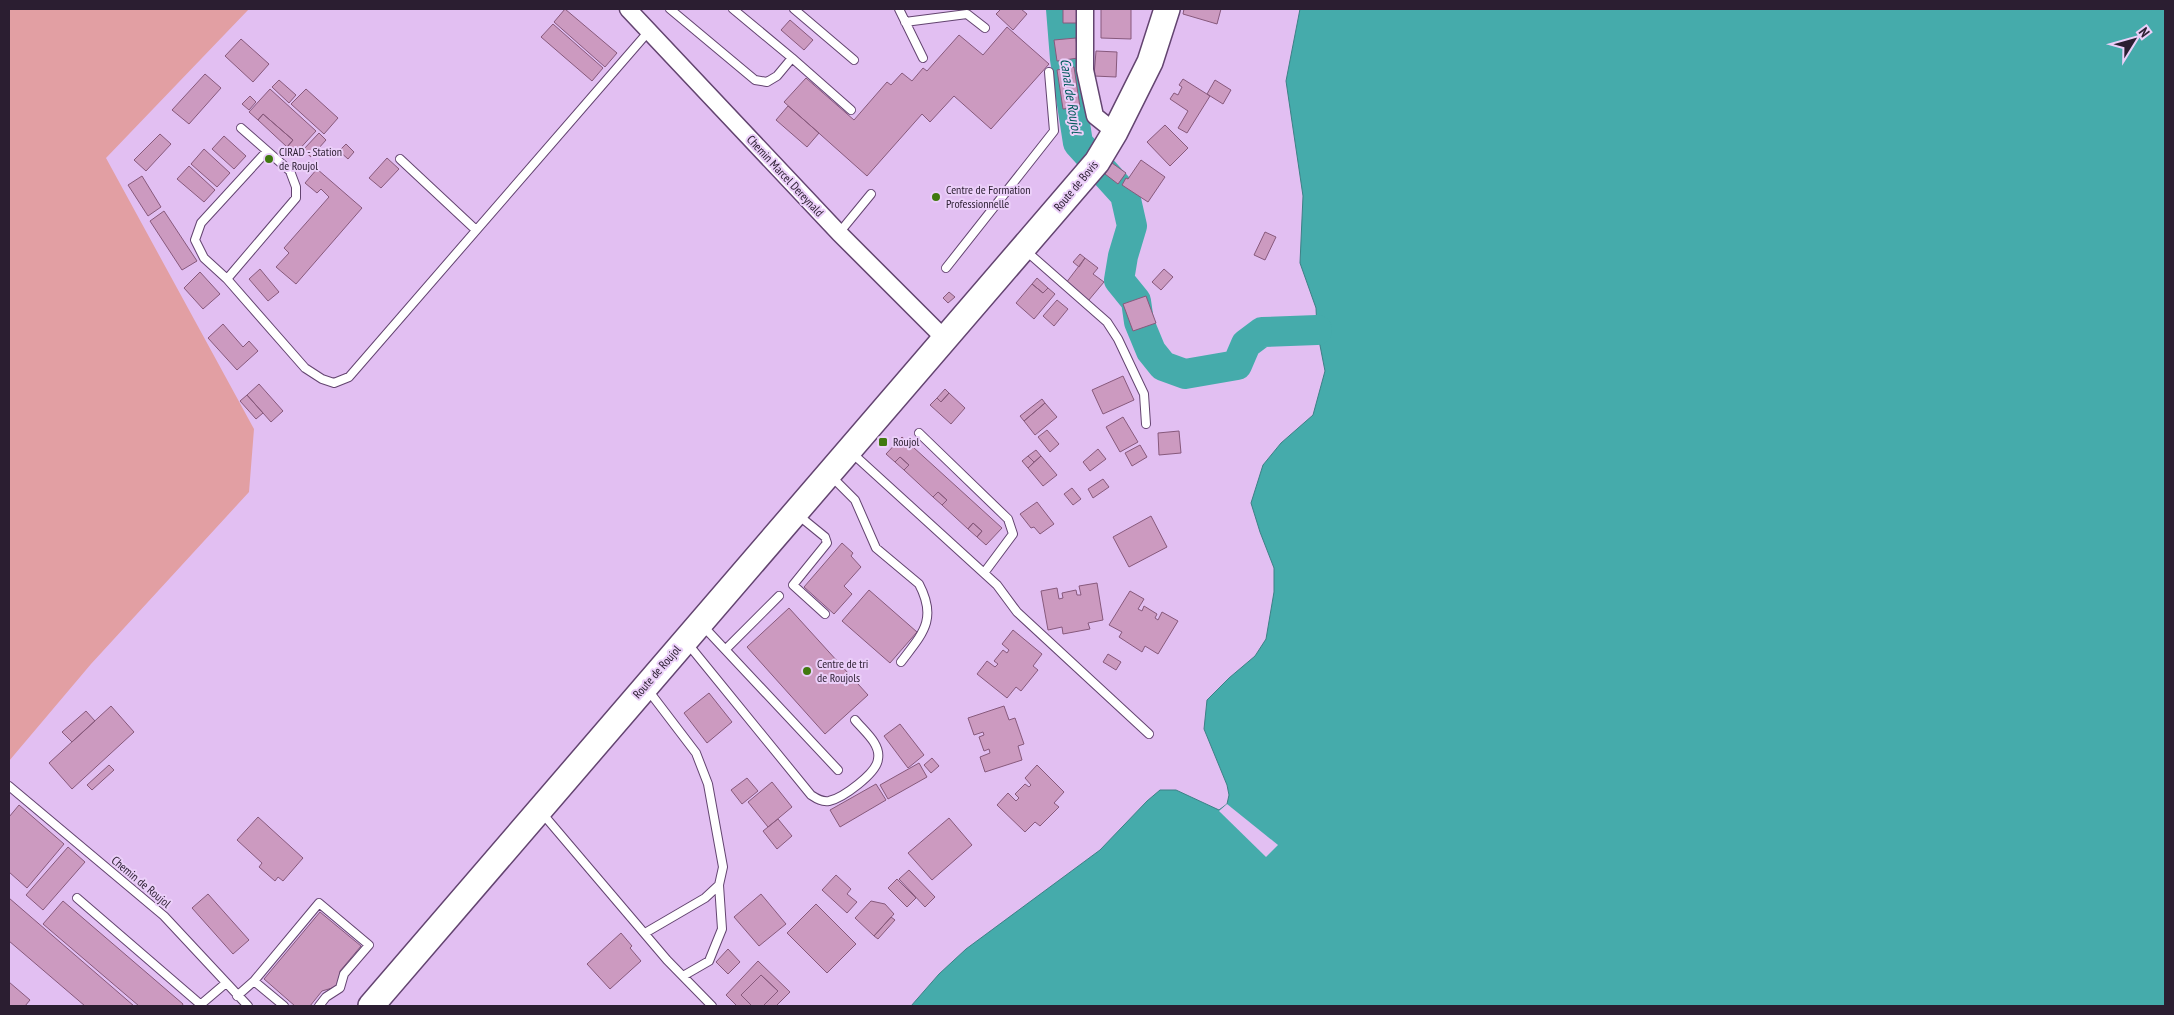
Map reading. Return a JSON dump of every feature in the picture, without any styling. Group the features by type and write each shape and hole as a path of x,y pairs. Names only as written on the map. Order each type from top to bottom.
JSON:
{"main road":[{"name":"Route de Bovis","path":"945,339 1097,162 1116,132 1150,62 1167,9"},
{"name":"Route de Roujol","path":"371,1006 945,339"}],"street":[{"name":"Chemin Marcel Dereynald","path":"628,9 839,233 945,339"},
{"path":"1085,9 1084,70 1095,116 1116,132"}],"lane":[{"path":"670,9 755,80 767,82 777,76 792,58"},
{"path":"733,9 851,110"},
{"path":"794,9 854,60"},
{"path":"899,9 923,58"},
{"path":"906,22 967,14 985,28"},
{"path":"267,151 201,224 195,240 204,258 227,279 306,368 322,379 334,383 349,377 649,31"},
{"path":"946,268 1054,131 1049,72"},
{"path":"227,279 296,198 296,187 290,171 241,128"},
{"path":"400,159 476,230"},
{"path":"839,233 871,194"},
{"path":"1022,248 1102,317 1111,328 1144,394 1146,424"},
{"path":"919,433 1008,519 1012,527 1013,534 984,573"},
{"path":"848,450 997,585 1017,612 1149,734"},
{"path":"828,474 855,500 876,548 920,584 923,590 928,612 926,626 901,662"},
{"path":"795,512 825,537 826,543 793,585 824,614"},
{"path":"726,649 779,596"},
{"path":"692,631 726,649 838,770"},
{"path":"692,631 812,795 819,800 829,801 845,793 875,770 879,759 877,748 855,720"},
{"path":"645,687 696,753 708,784 723,867 719,885 722,929 709,961 683,976"},
{"name":"Chemin de Roujol","path":"9,786 164,916 248,1006"},
{"path":"539,810 645,933 712,1006"},
{"path":"645,933 705,898 719,885"},
{"path":"77,898 200,1005 226,983"},
{"path":"237,996 254,981 319,903 369,945 344,974 340,988 326,997 319,1006"},
{"path":"254,981 284,1006"}],"shaded area":[{"path":"9,9 249,9 106,158 254,429 249,492 91,664 9,761"},
{"path":"1300,9 2165,9 2165,1006 911,1006 939,974 966,949 1100,850 1160,790 1176,790 1219,810 1227,804 1229,795 1227,785 1204,729 1207,700 1255,656 1266,639 1274,592 1274,568 1251,503 1263,465 1281,443 1313,415 1325,371 1317,330 1316,308 1300,263 1303,196 1286,81"}],"pier":[{"path":"1227,804 1278,845 1266,857 1219,811"}],"building":[{"path":"565,9 617,53 605,67 554,22"},
{"path":"1001,9 1021,9 1027,14 1013,30 996,14"},
{"path":"1063,9 1078,9 1079,23 1063,23"},
{"path":"1101,9 1131,9 1131,39 1101,38"},
{"path":"1184,9 1221,9 1217,24 1183,14"},
{"path":"790,20 813,40 804,50 781,30"},
{"path":"553,24 603,68 592,81 541,37"},
{"path":"1007,27 1049,64 991,129 954,96 930,122 922,114 867,176 784,102 806,78 854,120 887,82 891,85 902,73 912,81 923,68 927,71 959,35 983,55"},
{"path":"1076,38 1078,58 1057,61 1054,40"},
{"path":"241,39 269,64 253,82 225,56"},
{"path":"1096,51 1117,52 1116,77 1094,76"},
{"path":"1074,67 1080,107 1063,109 1057,70"},
{"path":"205,74 221,88 189,124 172,110"},
{"path":"1183,79 1210,96 1187,133 1178,128 1188,111 1170,99 1174,93 1178,95 1182,87 1179,85"},
{"path":"279,80 296,95 289,103 272,87"},
{"path":"1215,80 1231,90 1223,104 1207,94"},
{"path":"270,89 316,131 295,154 287,147 293,140 263,114 258,120 249,112"},
{"path":"306,89 338,118 324,134 291,104"},
{"path":"250,96 256,102 249,110 242,104"},
{"path":"788,106 819,133 807,147 776,120"},
{"path":"263,114 293,140 287,147 258,120"},
{"path":"1165,125 1188,148 1170,166 1147,142"},
{"path":"319,133 326,140 311,157 303,150"},
{"path":"160,134 171,144 146,171 134,160"},
{"path":"224,136 246,156 234,169 212,149"},
{"path":"346,144 354,152 348,159 339,151"},
{"path":"204,149 230,173 217,187 191,164"},
{"path":"387,158 399,169 381,188 369,178"},
{"path":"1141,160 1165,177 1148,202 1122,185"},
{"path":"1112,163 1126,173 1118,184 1105,174"},
{"path":"189,166 215,190 204,202 177,179"},
{"path":"317,169 362,208 296,284 276,267 289,253 284,248 329,197 321,189 317,193 305,183"},
{"path":"142,176 161,207 148,216 128,185"},
{"path":"164,211 197,261 182,270 150,221"},
{"path":"1265,232 1276,237 1265,260 1254,255"},
{"path":"1080,254 1085,258 1079,267 1073,262"},
{"path":"1085,258 1098,268 1093,274 1104,282 1088,301 1066,283"},
{"path":"260,269 279,292 268,301 249,279"},
{"path":"1164,269 1173,277 1161,290 1152,282"},
{"path":"200,272 220,294 203,309 184,288"},
{"path":"1037,278 1048,288 1043,293 1032,284"},
{"path":"1032,284 1043,293 1048,288 1055,294 1034,319 1016,303"},
{"path":"949,292 955,297 948,303 943,298"},
{"path":"1146,296 1156,323 1133,331 1123,304"},
{"path":"1057,300 1068,309 1054,326 1043,316"},
{"path":"223,324 243,347 249,341 258,351 237,370 208,338"},
{"path":"1123,376 1134,400 1103,414 1092,390"},
{"path":"259,384 283,411 271,422 247,395"},
{"path":"945,389 949,393 941,402 937,398"},
{"path":"949,393 965,408 951,424 930,405 937,398 941,402"},
{"path":"247,395 263,413 256,419 240,401"},
{"path":"1042,399 1045,403 1024,421 1020,416"},
{"path":"1045,403 1057,417 1035,435 1024,421"},
{"path":"1123,417 1138,442 1120,452 1106,427"},
{"path":"1047,430 1059,444 1050,452 1038,437"},
{"path":"1179,431 1181,453 1159,455 1158,433"},
{"path":"902,437 1002,528 986,545 977,537 982,531 973,523 968,529 942,505 947,500 938,492 933,497 904,470 909,465 900,457 895,462 886,454"},
{"path":"1140,445 1147,457 1132,466 1125,453"},
{"path":"1098,449 1106,459 1090,471 1083,462"},
{"path":"1036,450 1041,456 1034,462 1028,456"},
{"path":"1028,456 1034,462 1028,468 1022,461"},
{"path":"1041,456 1057,475 1043,486 1028,468"},
{"path":"900,457 909,465 904,470 895,462"},
{"path":"1103,479 1109,487 1093,498 1088,489"},
{"path":"1072,488 1081,499 1073,505 1064,494"},
{"path":"938,492 947,500 942,505 933,497"},
{"path":"1037,502 1054,524 1040,534 1034,527 1031,528 1020,514"},
{"path":"1151,516 1167,547 1129,567 1113,537"},
{"path":"973,523 982,531 977,537 968,529"},
{"path":"842,543 853,553 851,556 861,567 844,586 852,594 834,614 804,587"},
{"path":"1097,583 1103,620 1088,623 1090,629 1063,634 1062,627 1048,630 1041,591 1057,588 1059,599 1063,598 1062,593 1076,590 1077,595 1081,595 1079,586"},
{"path":"869,590 917,632 890,663 842,621"},
{"path":"1130,591 1144,599 1138,609 1142,611 1144,606 1157,614 1155,618 1158,620 1162,612 1178,621 1158,654 1145,646 1142,652 1119,637 1122,632 1109,625"},
{"name":"Centre de tri de Roujols","path":"789,608 868,695 825,734 747,647"},
{"path":"1013,630 1042,654 1033,666 1038,670 1021,691 1016,687 1007,698 977,674 987,661 995,667 998,664 994,661 1003,650 1007,653 1009,650 1002,644"},
{"path":"1108,654 1121,662 1116,670 1103,662"},
{"path":"709,693 732,722 707,743 684,713"},
{"path":"111,706 134,732 72,789 49,763"},
{"path":"1004,706 1009,720 1015,718 1024,744 1018,746 1022,760 985,772 980,757 990,753 989,749 984,751 979,737 984,735 983,732 974,735 968,718"},
{"path":"86,711 95,721 72,742 62,732"},
{"path":"900,724 924,755 908,768 884,736"},
{"path":"932,758 939,766 931,773 924,765"},
{"path":"919,763 927,777 888,799 880,785"},
{"path":"109,765 114,770 92,790 87,785"},
{"path":"1037,765 1064,792 1054,803 1059,807 1040,826 1035,822 1025,832 997,805 1008,793 1016,801 1019,798 1015,794 1025,784 1029,787 1031,785 1025,778"},
{"path":"747,778 758,791 742,804 731,790"},
{"path":"772,782 792,807 768,827 748,802"},
{"path":"876,784 886,800 840,827 830,810"},
{"path":"19,805 64,844 27,888 9,872 9,817"},
{"path":"258,817 303,858 283,881 278,877 275,881 259,867 262,863 237,840"},
{"path":"949,818 972,845 932,880 908,853"},
{"path":"778,819 792,836 777,849 763,831"},
{"path":"68,847 85,862 43,910 26,895"},
{"path":"909,870 935,897 925,907 899,879"},
{"path":"836,875 851,889 847,894 857,902 847,913 822,890"},
{"path":"897,879 916,898 907,907 888,888"},
{"path":"208,894 249,940 233,954 192,908"},
{"path":"761,894 786,924 759,946 734,917"},
{"path":"9,898 134,1006 85,1006 9,941"},
{"path":"63,901 183,1004 182,1006 139,1006 43,924"},
{"path":"871,901 885,904 894,914 874,936 855,918"},
{"path":"816,904 856,944 827,973 787,933"},
{"path":"320,912 361,946 340,971 339,986 322,991 310,1006 295,1006 264,979"},
{"path":"891,917 895,920 878,939 874,936"},
{"path":"621,933 641,961 610,989 587,964"},
{"path":"728,949 740,962 728,974 716,962"},
{"path":"758,961 790,992 776,1006 763,1006 778,991 761,975 741,995 752,1006 737,1006 726,995"},
{"path":"761,975 778,991 763,1006 752,1006 741,995"},
{"path":"9,982 30,1000 25,1006 9,1006"}],"waterway":[{"name":"Canal de Roujol","path":"1061,9 1065,59 1078,143 1125,195 1132,226 1123,256 1119,280 1136,301 1139,322 1151,351 1163,366 1185,374 1237,365 1246,344 1262,332 1317,330"}],"place":[{"name":"CIRAD - Station de Roujol","path":"269,159"},
{"name":"Centre de Formation Professionnelle","path":"936,197"},
{"name":"Roujol","path":"883,442"},
{"name":"Centre de tri de Roujols","path":"807,671"}]}
